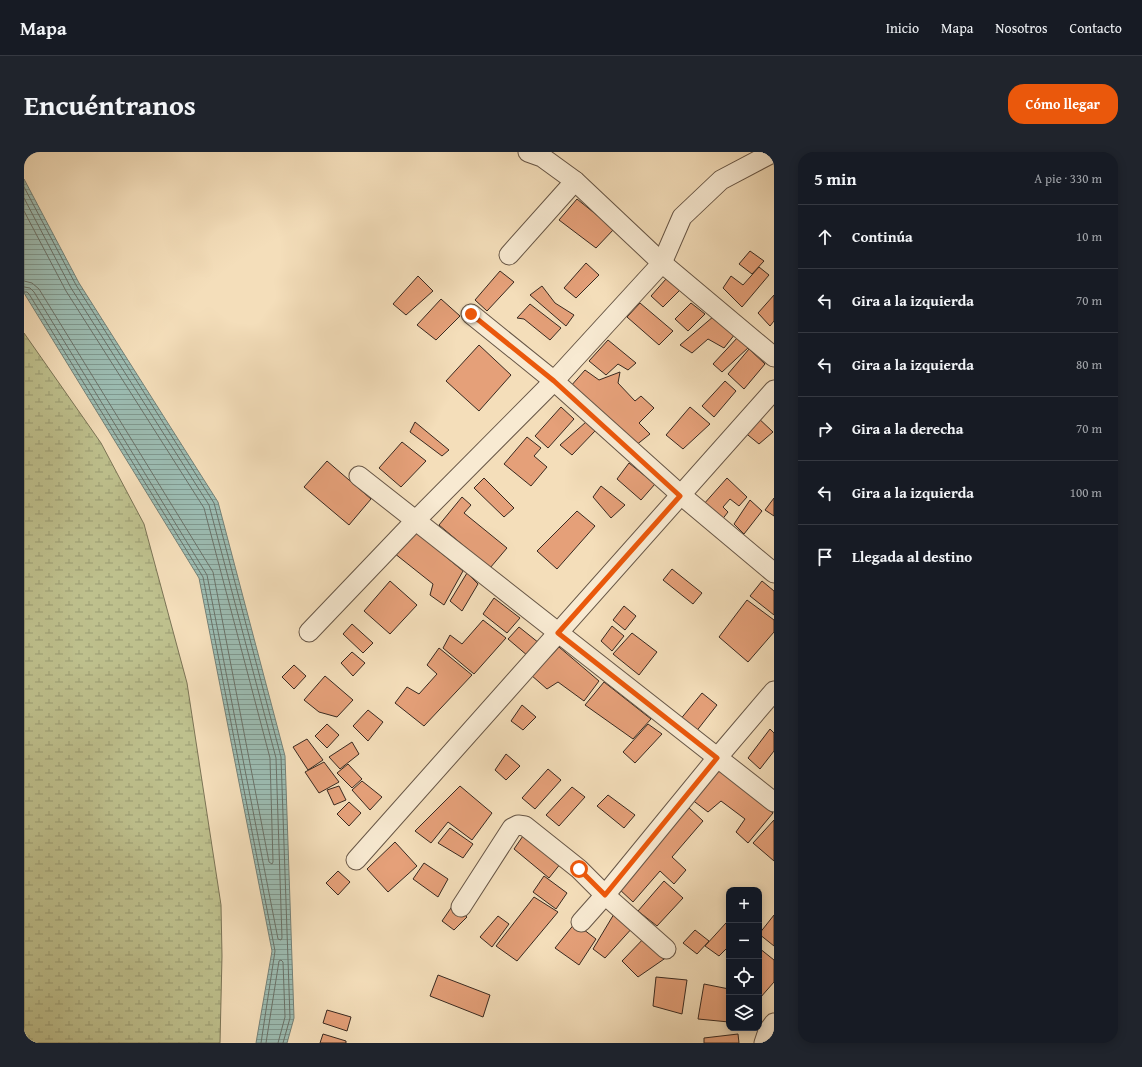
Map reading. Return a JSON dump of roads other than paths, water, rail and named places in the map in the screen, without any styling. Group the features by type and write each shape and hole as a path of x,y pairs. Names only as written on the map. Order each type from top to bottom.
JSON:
{"street":[{"path":"528,152 542,157 575,181 662,263 774,357"},
{"path":"309,632 415,521 554,381 662,263 682,217 721,180 774,152"},
{"path":"510,255 575,181"},
{"path":"471,314 554,381 680,496 774,573"},
{"path":"356,860 774,390"},
{"path":"358,476 774,802"},
{"path":"581,922 774,691"},
{"path":"461,907 512,828 518,825 525,826 573,864 605,895 666,949"},
{"path":"764,1043 768,1031 774,1023"}],"water":[{"path":"24,179 79,283 218,502 285,756 294,1018 287,1043 256,1043 272,951 199,578 24,293"}]}
